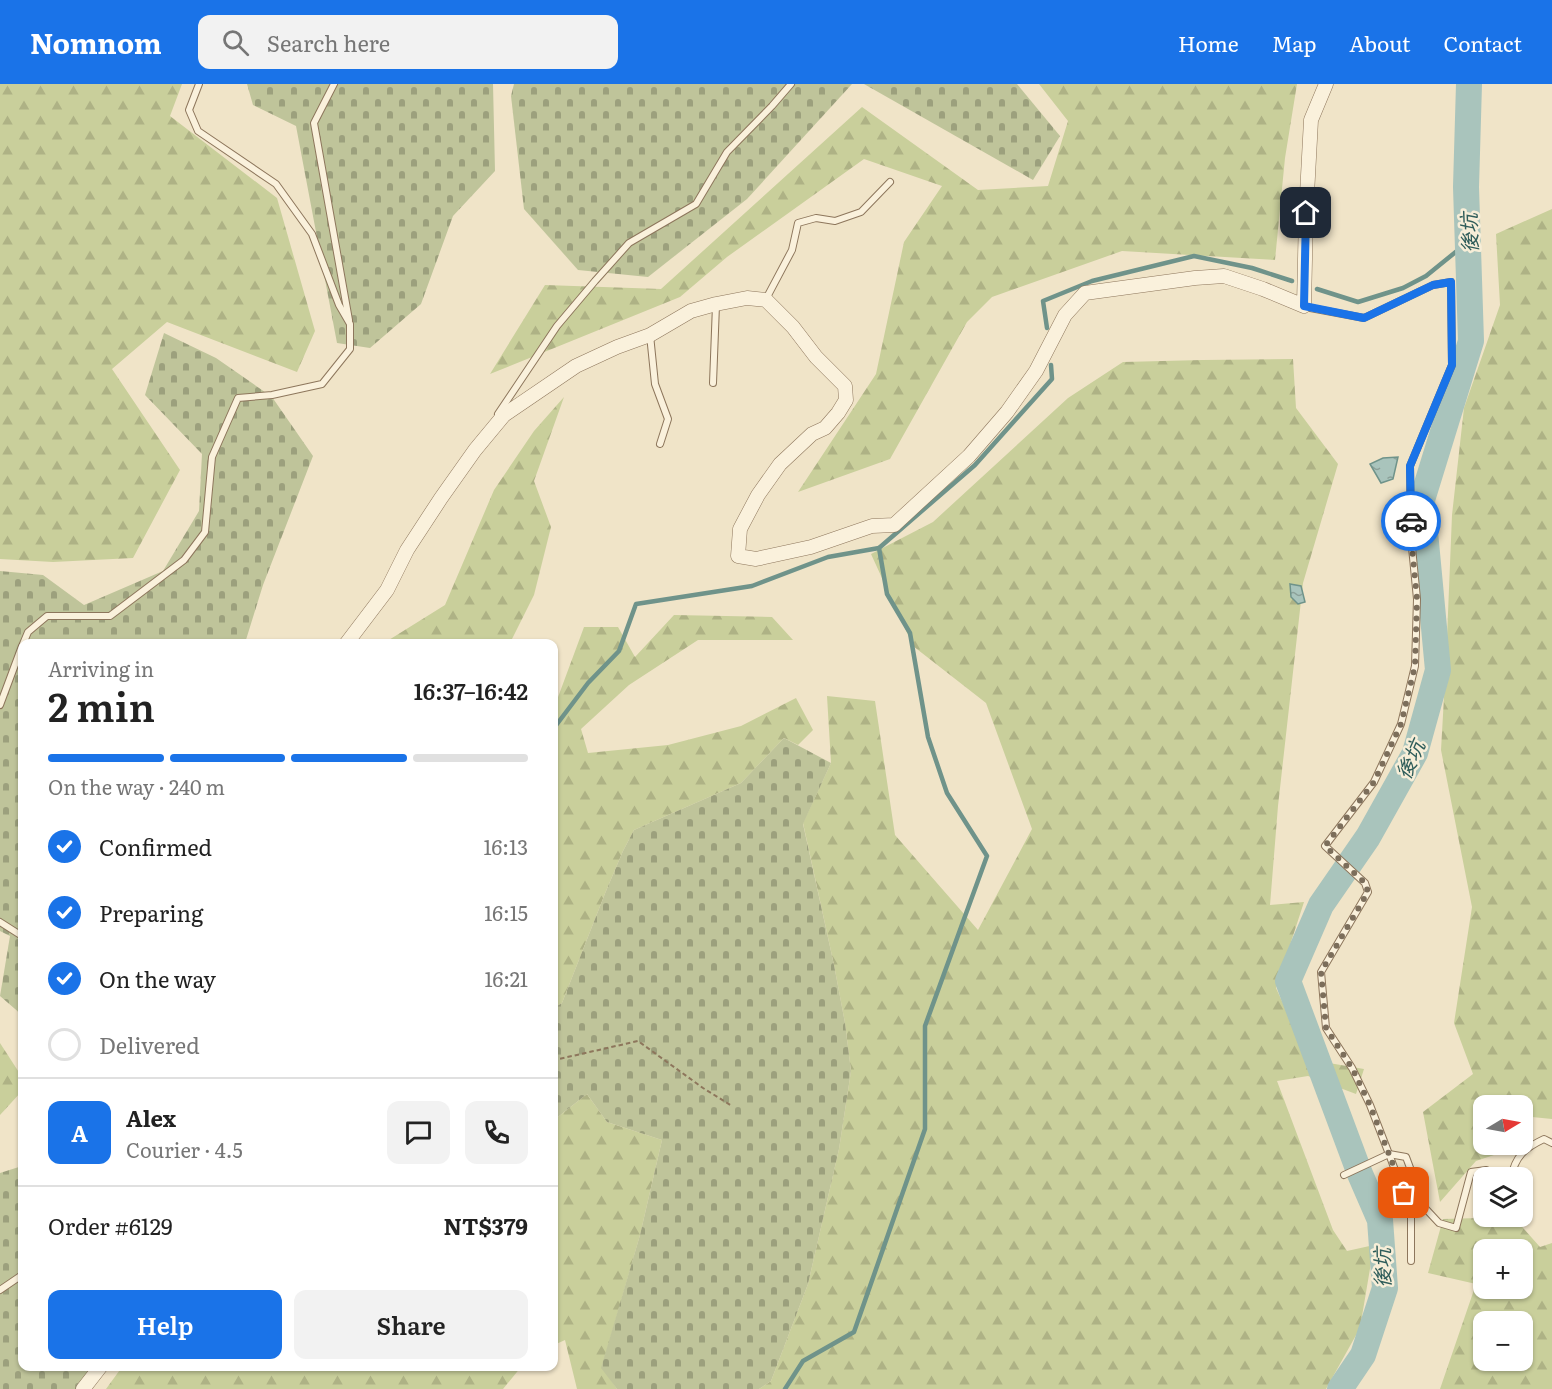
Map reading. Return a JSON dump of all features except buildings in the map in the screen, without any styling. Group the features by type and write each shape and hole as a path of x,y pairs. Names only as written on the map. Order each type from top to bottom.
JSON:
{"street":[{"path":"350,639 387,590 407,550 441,498 475,450 504,415 576,366 650,335 691,311 747,298 766,300 845,386 846,400 838,413 825,428 812,434 780,464 758,495 740,530 738,556 756,559 812,547 872,526 894,525 969,456 1007,412 1036,371 1065,315 1085,293 1224,276 1304,306 1311,120 1326,84"},
{"path":"83,1389 97,1371"}],"lane":[{"path":"199,84 189,110 198,131 276,184 312,234 339,305 350,324"},
{"path":"25,639 28,632 47,616 110,616 184,560 205,532 212,457 238,398 272,395 322,384 350,349 350,324 315,123 334,84"},
{"path":"475,450 557,326 595,281 629,243 696,204 728,152 791,84"},
{"path":"766,300 792,250 798,223 816,218 835,220 861,212 890,182"},
{"path":"1304,306 1364,318 1433,285 1451,282 1452,365 1410,466 1411,537 1417,599 1415,666 1401,724 1374,782 1325,846 1365,883 1368,892 1321,972 1326,1028 1352,1068 1370,1105 1411,1213 1412,1261"},
{"path":"713,383 716,304"},
{"path":"650,335 655,384 668,419 660,444"},
{"path":"0,705 18,658"},
{"path":"0,922 18,933"},
{"path":"1513,1167 1526,1147 1544,1139 1552,1143"},
{"path":"1344,1175 1389,1154 1406,1157 1425,1208 1439,1223 1456,1228 1471,1172 1473,1172"},
{"path":"0,1290 18,1278"}],"path":[{"path":"558,1060 638,1041 732,1106"}],"green space":[{"path":"0,84 182,84 170,116 277,198 315,331 297,372 167,322 112,369 180,470 133,558 53,562 0,559"},
{"path":"247,84 493,84 495,171 453,216 421,304 370,348 337,343 296,126 253,105"},
{"path":"514,84 852,84 747,199 648,277 578,270 524,209 511,96"},
{"path":"864,84 1017,84 1060,136 1033,180"},
{"path":"1039,84 1297,84 1285,158 1275,260 1122,251 992,297 967,322 890,459 798,492 876,374 904,242 942,186 864,159 727,257 680,297 490,374 545,285 661,289 862,107 978,190 1048,186 1068,121"},
{"path":"1552,209 1552,1119 1533,1117 1533,1095 1473,1095 1473,1155 1494,1155 1476,1161 1440,1202 1423,1112 1473,1074 1454,1023 1472,907 1441,750 1452,515 1464,408 1500,305 1496,234"},
{"path":"164,333 216,358 272,397 313,456 263,585 246,639 18,639 18,1012 0,996 10,936 0,931 0,571 43,575 84,605 163,571 199,511 202,454 145,395"},
{"path":"1293,359 1296,408 1338,464 1303,583 1278,806 1270,905 1304,902 1276,988 1299,1039 1329,1063 1364,1069 1356,1094 1308,1076 1277,1081 1333,1230 1347,1251 1374,1245 1360,1328 1326,1389 759,1389 771,1381 808,1284 839,1149 851,1071 834,965 803,823 831,763 827,696 875,701 895,835 978,930 1032,829 986,703 913,646 871,554 933,522 1068,398 1123,362"},
{"path":"564,397 534,481 551,527 534,595 512,639 390,639 445,605 494,490 534,431"},
{"path":"674,615 772,617 793,640 698,640 629,685 581,729 588,753 668,745 741,726 796,698 813,730 798,745 784,738 741,783 634,830 606,891 562,1003 558,1006 558,697 584,627 618,627 635,657"},
{"path":"784,738 831,763 803,824 834,965 851,1071 839,1149 808,1284 771,1381 759,1389 617,1389 601,1368 640,1235 662,1140 607,1122 587,1094 558,1117 558,1006 562,1003 606,891 634,830 741,783"},
{"path":"0,1043 18,1071 18,1095 0,1115"},
{"path":"587,1094 607,1122 662,1140 640,1235 602,1367 617,1389 577,1389 565,1340 558,1343 558,1117"},
{"path":"18,1167 18,1371 99,1371 86,1389 0,1389 0,1173"},
{"path":"1473,1218 1473,1227 1522,1227 1533,1239 1473,1239 1473,1283 1428,1273 1443,1219"},
{"path":"1533,1239 1540,1247 1552,1243 1552,1389 1440,1389 1473,1293 1473,1299 1533,1299"},
{"path":"119,1371 518,1371 503,1389 106,1389"}],"water":[{"path":"1398,457 1393,479 1381,483 1370,464 1383,458"},
{"path":"1290,584 1301,586 1305,602 1298,604 1291,597"}],"waterway":[{"name":"後坑","path":"1340,1389 1363,1355 1385,1288 1380,1220 1360,1174 1288,981 1321,905 1368,837 1415,753 1438,670 1422,500 1471,341 1466,187 1469,84"},
{"path":"1317,289 1358,302 1403,288 1426,276 1468,242"},
{"path":"1047,328 1043,301 1092,281 1194,256 1252,268 1292,281"},
{"path":"785,1389 803,1361 854,1332 925,1129 925,1026 987,856 947,793 928,737 910,633 887,594 879,548 975,465 1052,379 1051,365"},
{"path":"558,723 588,683 619,651 636,604 752,586 828,557 879,548"}],"way so far":[{"path":"1404,1193 1370,1105 1352,1068 1326,1028 1321,972 1368,892 1365,883 1325,846 1374,782 1401,724 1415,666 1417,599 1411,521"}],"route":[{"path":"1306,213 1304,306 1364,318 1433,285 1451,282 1452,365 1410,466 1411,521"}]}
